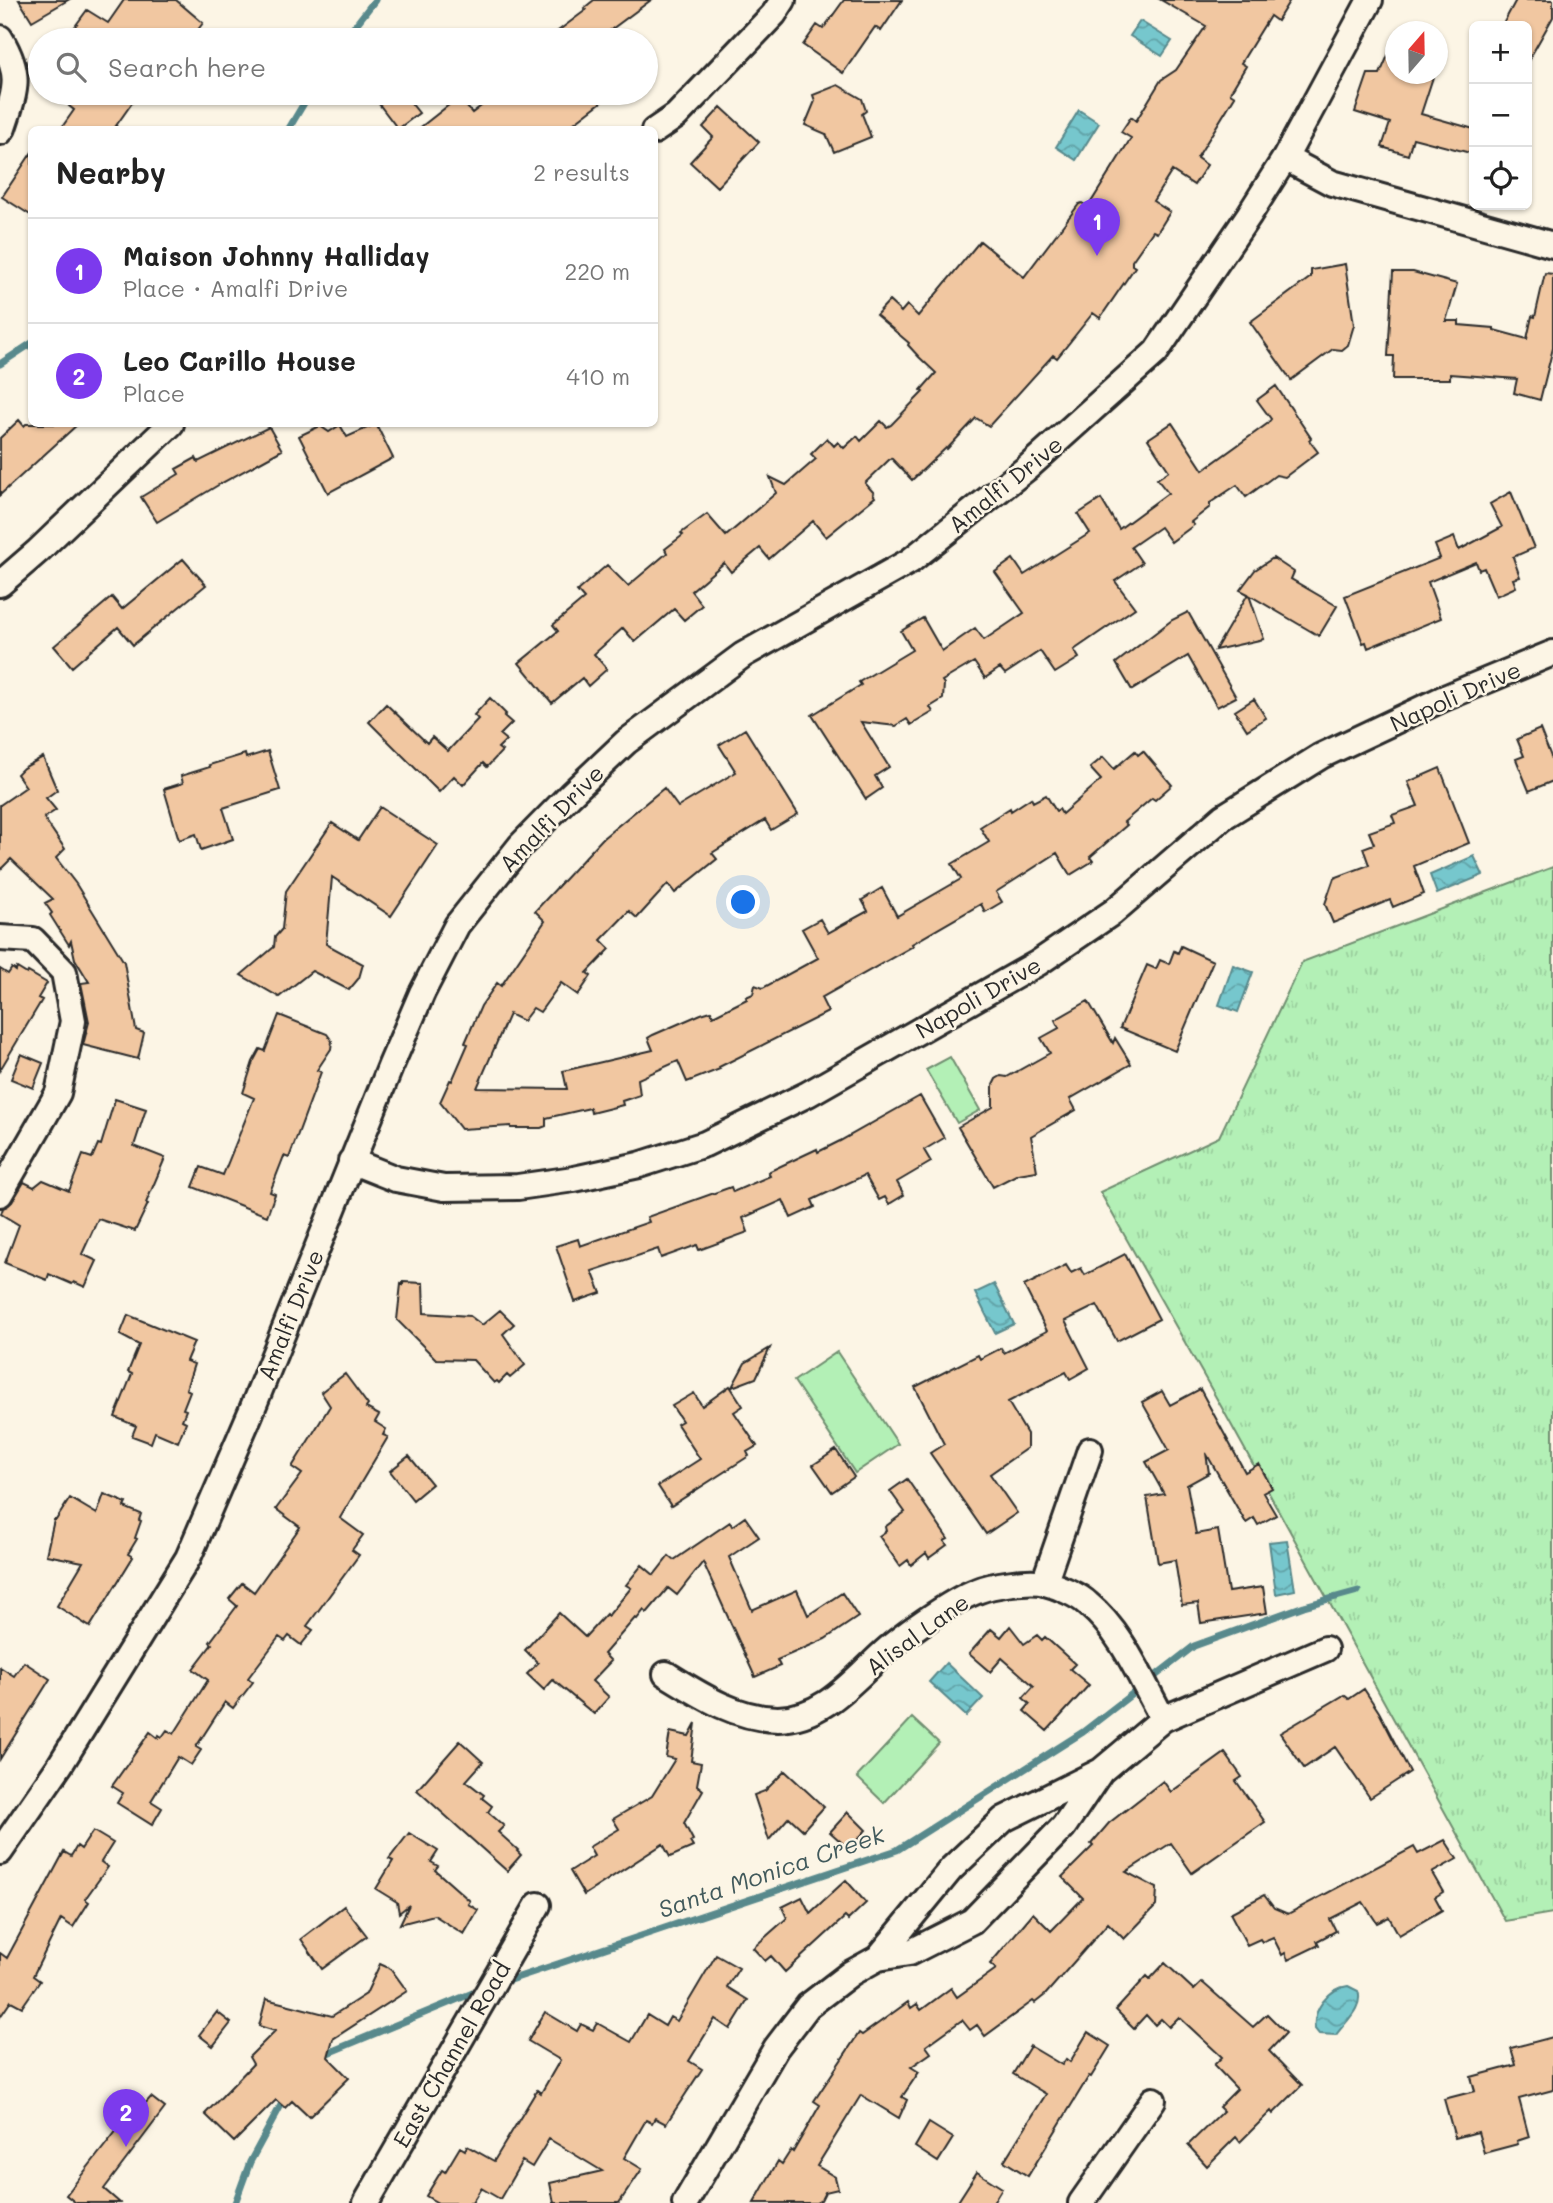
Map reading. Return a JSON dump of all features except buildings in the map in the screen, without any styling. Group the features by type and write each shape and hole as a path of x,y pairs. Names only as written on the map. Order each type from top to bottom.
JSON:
{"street":[{"path":"658,128 676,116 774,14 783,0"},
{"name":"Amalfi Drive","path":"0,1852 61,1765 188,1558 251,1412 351,1161 422,993 457,925 520,846 626,742 743,655 910,561 1027,468 1156,352 1250,215 1285,158 1370,0"},
{"path":"0,38 13,60 15,93 4,128 0,131"},
{"path":"1285,158 1332,183 1553,245"},
{"path":"0,584 168,427"},
{"name":"Napoli Drive","path":"351,1161 396,1179 444,1188 518,1187 574,1179 639,1165 705,1144 808,1094 1038,964 1113,912 1223,817 1321,756 1442,699 1553,653"},
{"path":"0,937 33,940 64,972 73,1021 58,1093 0,1194"},
{"path":"1044,1583 1090,1450"},
{"name":"Alisal Lane","path":"666,1674 704,1698 752,1716 780,1719 810,1712 839,1696 882,1654 938,1614 977,1591 1016,1584 1044,1583 1086,1602 1113,1629 1163,1719"},
{"path":"878,1958 951,1869 1004,1819 1101,1771 1163,1719 1325,1649"},
{"path":"685,2203 776,2048 808,2006 851,1973 878,1958 909,1953 972,1921 1064,1826 1101,1771"},
{"name":"East Channel Road","path":"366,2203 538,1905"},
{"path":"1081,2203 1153,2100"}],"green space":[{"path":"1553,867 1553,1913 1505,1921 1100,1192 1219,1137 1302,962"},
{"path":"950,1057 980,1110 957,1123 926,1070"},
{"path":"837,1352 898,1444 855,1473 794,1381"},
{"path":"912,1718 939,1743 884,1803 857,1777"}],"water":[{"path":"1140,21 1172,41 1162,56 1130,36"},
{"path":"1079,110 1099,123 1076,160 1056,147"},
{"path":"1474,856 1483,875 1437,894 1430,875"},
{"path":"1233,965 1253,972 1238,1012 1219,1005"},
{"path":"994,1284 1014,1324 995,1333 975,1293"},
{"path":"1287,1540 1295,1590 1276,1594 1269,1542"},
{"path":"946,1663 983,1698 966,1716 929,1682"},
{"path":"1348,1986 1358,1991 1356,2009 1336,2035 1319,2034 1315,2029 1315,2022 1323,2001 1334,1991"}],"waterway":[{"path":"353,28 375,0"},
{"path":"290,126 303,105"},
{"path":"0,364 28,346"},
{"name":"Santa Monica Creek","path":"501,1983 897,1850 1083,1732 1194,1646 1304,1606 1358,1591"},
{"name":"Santa Monica Creek","path":"323,2055 480,1990"},
{"name":"Santa Monica Creek","path":"235,2203 250,2162 286,2096"}],"place":[{"name":"Maison Johnny Halliday","path":"1097,256"},
{"name":"Leo Carillo House","path":"126,2147"}]}
